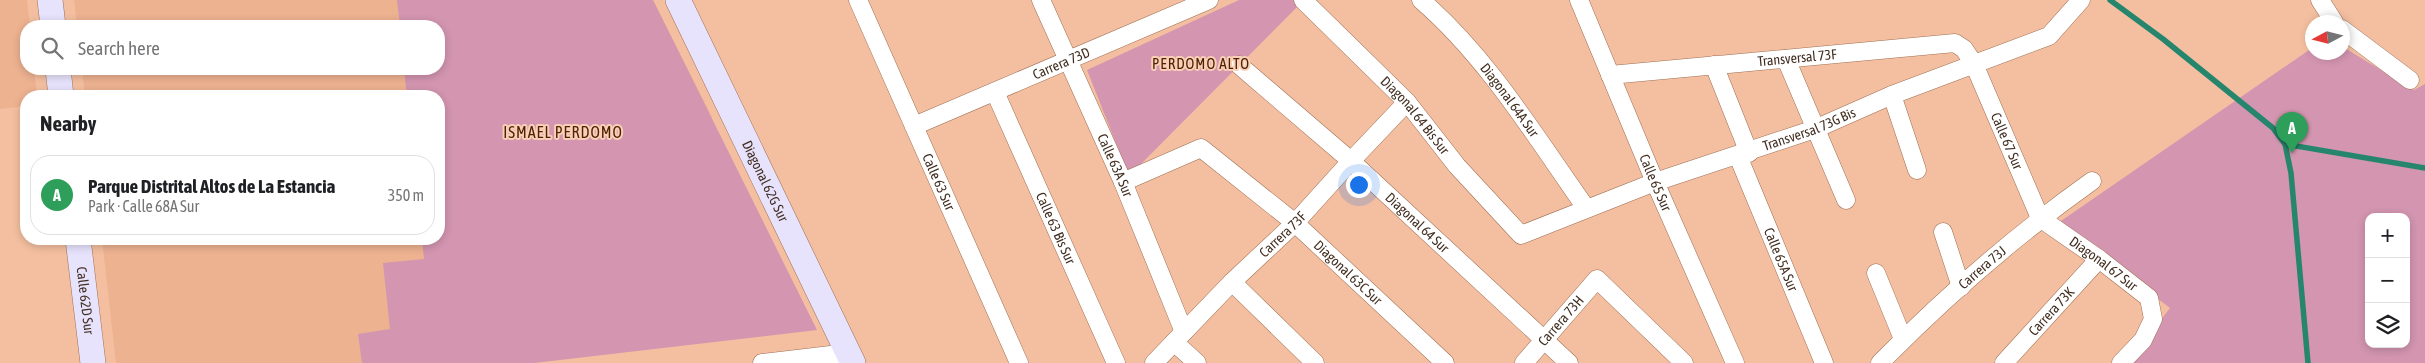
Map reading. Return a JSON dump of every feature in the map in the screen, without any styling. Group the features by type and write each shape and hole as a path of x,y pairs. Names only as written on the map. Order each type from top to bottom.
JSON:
{"street":[{"path":"50,0 52,20"},
{"name":"Diagonal 62G Sur","path":"678,0 850,358"},
{"name":"Calle 63 Sur","path":"858,0 1019,363"},
{"name":"Calle 63A Sur","path":"1040,0 1123,182 1179,337"},
{"name":"Carrera 73D","path":"914,126 1209,0"},
{"name":"Diagonal 64 Bis Sur","path":"1304,0 1407,102 1458,166 1521,235"},
{"name":"Diagonal 64A Sur","path":"1422,0 1448,24 1488,70 1586,208"},
{"name":"Calle 65 Sur","path":"1579,0 1655,182 1735,363"},
{"name":"Transversal 73G Bis","path":"1521,235 1655,182 1815,129 1892,95 2050,36 2080,0"},
{"path":"2320,0 2330,15"},
{"path":"2350,35 2410,80"},
{"name":"Transversal 73F","path":"1610,75 1955,43 1964,48 1974,64"},
{"path":"1786,59 1846,200"},
{"name":"Calle 67 Sur","path":"1974,64 2040,218"},
{"name":"Diagonal 64 Sur","path":"1239,65 1351,161 1569,363"},
{"name":"Calle 65A Sur","path":"1714,66 1743,154 1824,363"},
{"path":"59,75 60,90"},
{"name":"Calle 63 Bis Sur","path":"995,92 1116,363"},
{"path":"1892,95 1917,170"},
{"name":"Carrera 73F","path":"1154,363 1232,282 1295,223 1407,102"},
{"name":"Diagonal 63C Sur","path":"1123,182 1201,148 1295,223 1445,363"},
{"name":"Carrera 73J","path":"1880,363 1903,339 2040,218 2092,181"},
{"name":"Diagonal 67 Sur","path":"2040,218 2148,298 2154,319 2143,340 2121,363"},
{"path":"1943,232 1961,287"},
{"name":"Calle 62D Sur","path":"79,245 93,363"},
{"name":"Carrera 73K","path":"2004,363 2099,260"},
{"path":"1876,272 1903,339"},
{"name":"Carrera 73H","path":"1524,363 1598,279 1684,363"},
{"path":"1232,282 1315,363"},
{"path":"1179,337 1197,363"},
{"path":"762,363 850,358"}],"shaded area":[{"path":"0,0 27,0 29,20 20,20 20,75 35,75 36,90 20,90 20,107 0,109"},
{"path":"74,0 653,0 712,117 534,363 116,363 103,245 445,245 445,90 84,90 83,75 445,75 445,20 76,20"},
{"path":"397,0 653,0 817,330 534,363 362,363 358,334 390,329 383,263 424,259 423,245 445,245 445,90 406,90 405,75 445,75 445,20 399,20"},
{"path":"1239,0 1304,0 1129,176 1087,70"},
{"path":"2350,51 2414,90 2425,84 2425,363 2128,363 2170,308 2058,223 2305,53 2305,60 2350,60"}],"waterway":[{"path":"2110,0 2163,39 2273,128 2285,144 2291,173 2308,363"},
{"path":"2285,144 2425,168"}],"place":[{"name":"Parque Distrital Altos de La Estancia","path":"2292,153"}],"district":[{"name":"PERDOMO ALTO","path":"1201,63"},
{"name":"ISMAEL PERDOMO","path":"563,132"}]}
